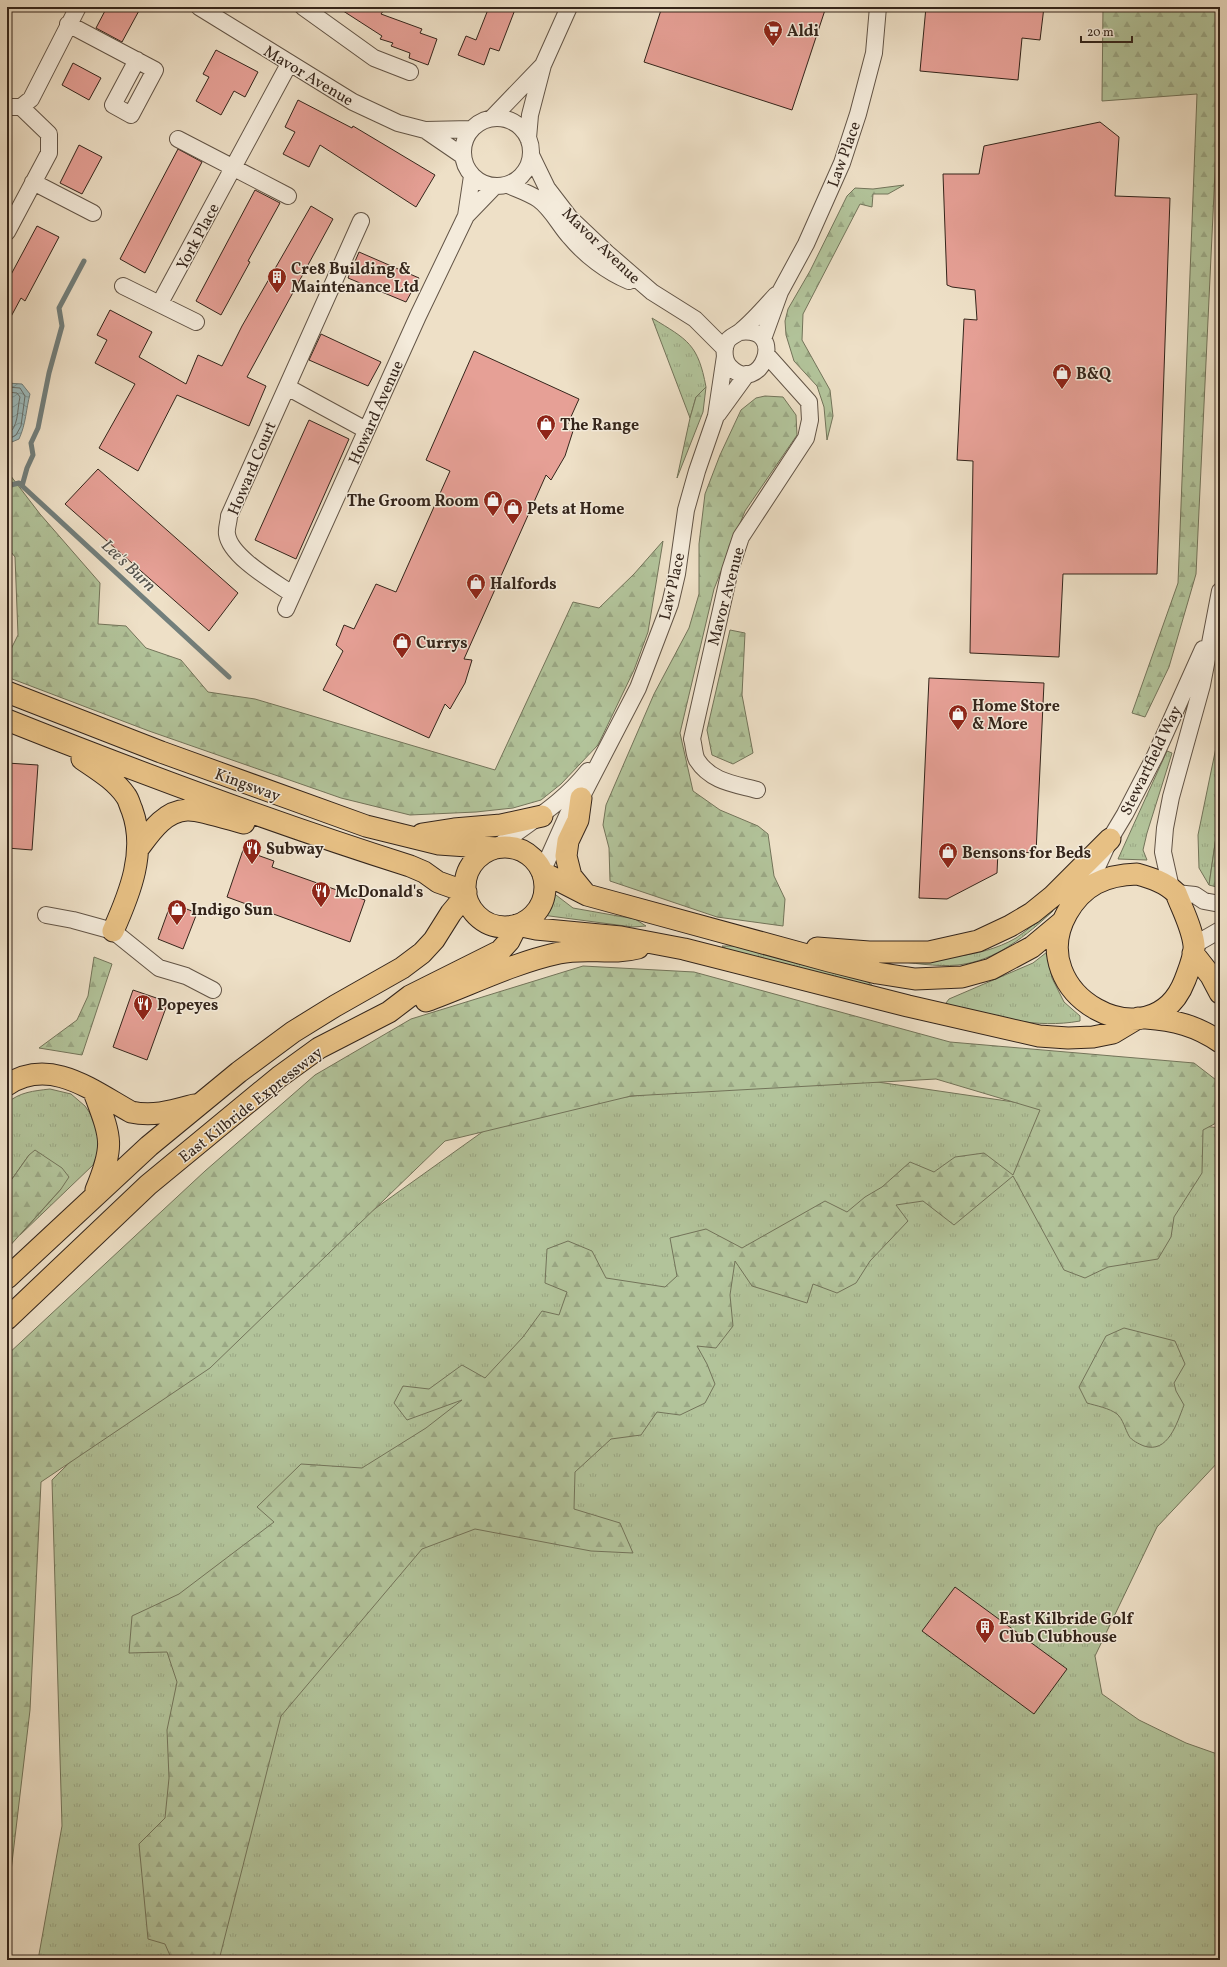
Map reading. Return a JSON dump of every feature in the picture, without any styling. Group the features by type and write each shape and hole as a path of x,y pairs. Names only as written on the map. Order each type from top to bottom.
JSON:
{"main road":[{"name":"Kingsway","path":"7,692 161,752 366,826 439,844 496,848"},
{"name":"Kingsway","path":"7,720 159,779 341,844 410,866 424,872 438,882 466,894"},
{"path":"41,733 106,774 127,797 135,819 138,849 134,877 125,903 113,930"},
{"path":"581,798 578,820 568,841 566,856 571,876 587,895"},
{"path":"138,849 159,824 167,817 188,810 341,844"},
{"path":"410,836 454,829 501,825 542,816"},
{"path":"793,952 819,948 869,952 928,952 978,941 1004,929 1032,913 1053,896 1110,839"},
{"path":"1194,949 1179,992 1165,1008 1113,1033 1080,1038 1054,1038 1016,1032 684,949 621,937 536,929 517,925 498,926 484,920 474,912 468,902 466,894 466,877 475,861 481,855 496,848 512,848 523,852 533,859 542,872 587,895 793,952 877,973 915,979 962,977 991,969 1032,947 1062,922 1073,903 1087,888 1099,880 1126,874 1137,874 1153,878 1173,890 1194,949 1220,993"},
{"path":"517,925 532,915 540,904 544,890 542,872"},
{"name":"East Kilbride Expressway","path":"7,1278 93,1196 200,1103 287,1036 335,1006 402,968 422,953 434,940 451,913 466,894"},
{"path":"1062,922 1058,948 1059,959 1066,981 1072,990 1087,1004 1101,1013 1166,1020 1186,1024 1220,1042"},
{"name":"East Kilbride Expressway","path":"7,1319 148,1185 278,1077 318,1048 389,1012 410,996 500,950 509,941 517,925"},
{"path":"389,1012 427,1001 510,968 558,953 587,949 625,952 653,944"},
{"path":"908,1006 915,979"},
{"path":"7,1085 30,1075 51,1073 73,1080 131,1112 141,1114 170,1112 200,1103"},
{"path":"93,1196 107,1164 110,1151 109,1136 94,1092"}],"street":[{"path":"7,232 49,153 49,134 14,107 31,99 78,7"},
{"name":"Mavor Avenue","path":"199,7 289,64 353,102 398,123 425,130 471,129"},
{"path":"303,7 374,58 410,72"},
{"path":"528,138 522,129 513,122 492,118 481,122 471,129 463,146 462,156 466,167 472,176 478,181 501,186 517,180 524,173 529,165 531,155 528,138 530,115 543,64 569,7"},
{"name":"Law Place","path":"763,339 780,292 806,244 842,163 858,114 874,53 878,7"},
{"path":"68,24 137,60"},
{"name":"York Place","path":"160,303 289,64"},
{"path":"492,118 543,64"},
{"name":"Mavor Avenue","path":"425,130 462,156"},
{"path":"178,139 233,169 288,196"},
{"name":"Mavor Avenue","path":"531,155 547,188 570,218 652,292"},
{"name":"Howard Avenue","path":"286,609 418,316 466,216 472,176"},
{"path":"34,182 94,213"},
{"name":"Mavor Avenue","path":"501,186 537,198 547,207 570,238 584,252 604,267 626,280 652,292 695,319 738,333"},
{"name":"Howard Avenue","path":"466,216 501,186"},
{"name":"Howard Court","path":"292,594 248,563 237,553 227,535 229,516 361,221"},
{"path":"123,286 196,322"},
{"name":"Law Place","path":"738,333 780,292"},
{"name":"Mavor Avenue","path":"695,319 725,353"},
{"path":"753,332 763,339 767,349 765,361 752,372 735,371 730,367 725,353 726,343 738,333 753,332"},
{"name":"Law Place","path":"542,872 568,814 581,798 605,749 638,688 670,604 686,510 697,471 716,416 725,353"},
{"name":"Mavor Avenue","path":"757,790 721,781 708,773 696,759 692,739 725,592 741,537 806,438 810,420 808,402 767,355"},
{"name":"Mavor Avenue","path":"752,372 795,386"},
{"name":"Law Place","path":"716,416 752,372"},
{"path":"287,387 366,430"},
{"name":"Stewartfield Way","path":"1173,890 1163,852 1165,828 1171,797 1202,685 1220,591"},
{"name":"Stewartfield Way","path":"1087,888 1110,839 1141,784 1212,631"},
{"name":"Law Place","path":"496,848 542,816 567,795 605,749"},
{"path":"1173,890 1195,895 1204,901 1220,904"},
{"path":"46,915 74,920 113,930 159,968 186,976 213,990"},
{"path":"1194,949 1220,930"}],"green space":[{"path":"1103,7 1220,7 1220,66 1196,574 1169,667 1145,717 1132,713 1178,583 1197,94 1102,101"},
{"path":"904,185 888,194 873,194 872,207 860,204 803,314 802,340 830,390 833,416 827,440 824,407 817,386 794,361 786,335 785,321 788,309 810,271 847,196 855,188 873,189"},
{"path":"652,318 683,338 695,352 699,361 706,387 696,397 690,418"},
{"path":"706,387 703,412 677,478 696,397"},
{"path":"765,396 783,397 796,415 797,435 745,511 714,589 680,733 693,791 720,810 758,826 768,834 774,876 785,899 783,926 717,917 610,881 609,848 603,825 606,805 654,694 689,628 699,594 699,544 705,494 720,455 741,410 756,398"},
{"path":"7,471 40,514 100,583 98,624 126,626 146,648 181,660 208,692 255,699 495,770 573,602 599,608 634,574 663,541 648,632 634,670 598,745 561,784 541,800 513,808 476,812 410,815 341,798 149,731 7,677 7,652 9,653 18,635 15,557 7,547"},
{"path":"730,630 745,633 742,695 753,753 733,764 712,755 707,730"},
{"path":"1220,728 1220,833 1216,837 1209,885 1199,868 1198,835"},
{"path":"1167,751 1172,753 1143,850 1147,860 1118,859"},
{"path":"1220,833 1220,888 1209,885 1216,837"},
{"path":"552,892 573,908 635,919 646,926 633,927 542,915 551,904"},
{"path":"1052,909 1053,911 1022,938 998,952 972,963 941,965 890,960 938,958 971,954 986,950 1016,938"},
{"path":"722,946 739,946 864,979 873,986 857,984 733,953"},
{"path":"1047,952 1052,978 1064,1002 1080,1016 1080,1021 1048,1024 1016,1021 953,1007 946,1003 949,999 1033,963"},
{"path":"94,957 112,964 82,1055 39,1048 77,1020 88,996"},
{"path":"583,966 694,972 950,1042 1194,1063 1220,1083 1220,1121 1203,1130 1202,1173 1174,1217 1171,1237 1158,1259 1108,1267 1085,1278 1064,1270 1013,1176 954,1225 923,1201 896,1205 908,1221 870,1261 856,1283 837,1293 813,1284 807,1303 752,1286 735,1261 730,1295 733,1326 716,1348 697,1346 707,1364 715,1384 705,1403 680,1415 657,1412 641,1435 611,1439 575,1472 574,1509 620,1523 633,1553 591,1551 475,1529 422,1549 281,1716 219,1960 172,1960 165,1944 148,1939 139,1844 165,1818 169,1778 167,1730 177,1682 167,1652 129,1653 132,1616 179,1594 274,1522 257,1507 301,1464 362,1468 426,1428 462,1400 407,1420 394,1403 403,1386 429,1389 462,1365 485,1378 523,1337 542,1311 559,1315 567,1292 545,1283 547,1249 568,1241 592,1251 606,1278 665,1287 677,1276 670,1238 706,1229 742,1248 825,1201 847,1212 865,1197 882,1187 910,1162 934,1172 955,1157 984,1153 1013,1175 1040,1110 936,1079 631,1096 445,1141 210,1368 41,1482 30,1710 7,1905 7,1355 205,1171 315,1075 411,1019"},
{"path":"823,1074 1041,1106 1220,1128 1220,1460 1157,1527 1095,1656 1102,1694 1139,1720 1186,1743 1220,1755 1220,1960 38,1960 62,1826 52,1480 197,1336 513,1110"},
{"path":"50,1089 71,1094 85,1106 98,1125 99,1149 93,1165 20,1235 61,1189 29,1155 7,1186 7,1103 22,1094"},
{"path":"35,1150 62,1168 69,1177 61,1189 7,1249 7,1186 29,1155"},
{"path":"1124,1328 1175,1341 1185,1364 1174,1383 1176,1391 1184,1405 1175,1428 1159,1446 1144,1446 1133,1440 1129,1436 1117,1414 1107,1409 1087,1403 1079,1387 1106,1336"}],"water":[{"path":"7,383 22,384 30,394 25,422 19,439 7,444"}],"building":[{"path":"107,7 141,7 122,42 96,28"},
{"path":"337,7 386,7 381,14 422,29 420,33 437,39 428,65 409,58 410,53 391,46 393,43 380,39 382,36"},
{"path":"489,7 516,7 499,51 490,48 484,65 458,55 466,36 476,40"},
{"path":"662,7 826,7 792,110 644,62"},
{"path":"926,7 1044,7 1040,40 1022,38 1018,80 920,71"},
{"path":"216,50 258,72 245,97 234,91 221,115 196,101 209,77 203,74"},
{"path":"73,63 101,78 89,100 62,85"},
{"path":"298,100 352,128 353,126 435,175 416,207 320,145 309,167 283,154 295,132 285,127"},
{"name":"B&Q","path":"1100,122 1119,137 1115,196 1170,198 1157,574 1063,574 1059,657 970,653 973,461 957,460 964,319 977,320 975,290 947,285 943,174 979,174 984,146"},
{"path":"79,145 102,157 82,194 60,183"},
{"path":"178,149 202,162 145,273 120,259"},
{"path":"255,190 280,203 248,261 250,262 221,315 196,301"},
{"path":"311,206 333,219 247,377 266,386 249,426 177,395 138,471 99,448 135,384 95,363 107,340 97,335 110,310 152,332 139,357 186,384 198,355 222,366 242,326"},
{"path":"37,226 59,237 25,301 21,298 7,324 7,282"},
{"path":"359,252 419,278 406,302 348,278"},
{"path":"321,334 381,362 368,386 309,360"},
{"path":"474,351 579,399 565,430 573,431 565,456 551,480 546,475 464,659 472,660 465,683 450,709 445,704 429,738 323,690 343,651 336,645 344,625 354,629 376,584 396,592 450,471 426,460"},
{"path":"309,420 349,439 296,559 255,540"},
{"path":"98,469 238,593 209,631 65,504"},
{"path":"929,678 1044,683 1036,853 998,851 997,873 947,899 919,898"},
{"path":"7,763 38,765 32,850 7,848"},
{"path":"243,850 274,861 272,867 365,900 350,942 227,897"},
{"name":"Indigo Sun","path":"171,903 197,913 183,949 158,939"},
{"path":"133,990 168,1002 147,1060 113,1047"},
{"name":"East Kilbride Golf Club Clubhouse","path":"955,1587 1067,1669 1034,1714 922,1631"}],"waterway":[{"path":"22,486 27,468 33,455 31,443 38,428 49,373 62,326 59,308 84,261"},
{"name":"Lee's Burn","path":"7,486 19,483 229,677"}],"place":[{"name":"Aldi","path":"773,47"},
{"name":"Cre8 Building & Maintenance Ltd","path":"277,294"},
{"name":"B&Q","path":"1062,390"},
{"name":"The Range","path":"546,441"},
{"name":"The Groom Room","path":"493,517"},
{"name":"Pets at Home","path":"513,525"},
{"name":"Halfords","path":"476,600"},
{"name":"Currys","path":"402,659"},
{"name":"Home Store & More","path":"958,731"},
{"name":"Subway","path":"252,865"},
{"name":"Bensons for Beds","path":"948,869"},
{"name":"McDonald's","path":"321,908"},
{"name":"Indigo Sun","path":"177,926"},
{"name":"Popeyes","path":"143,1021"},
{"name":"East Kilbride Golf Club Clubhouse","path":"985,1644"}]}
